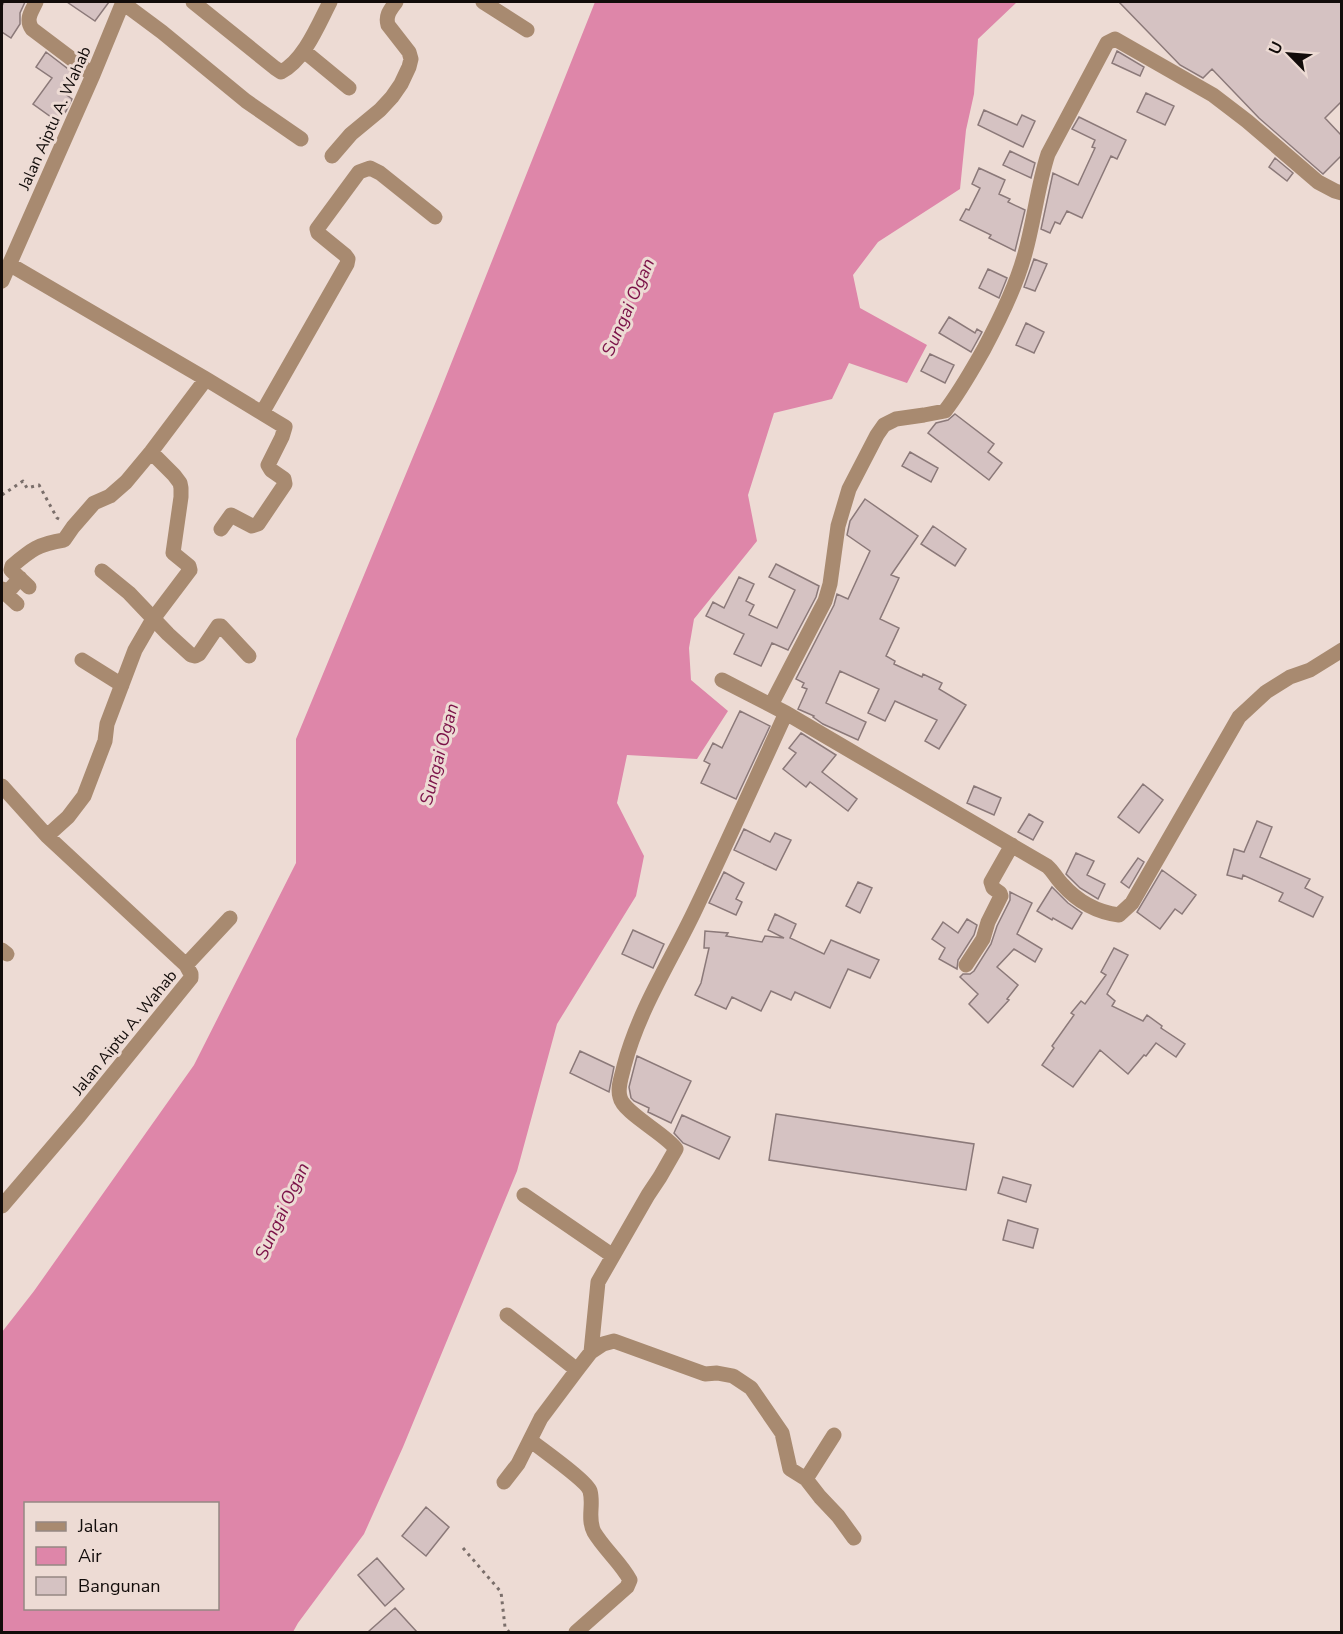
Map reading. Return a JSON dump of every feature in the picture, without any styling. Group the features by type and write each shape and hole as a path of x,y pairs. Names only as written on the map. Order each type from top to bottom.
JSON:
{"street":[{"path":"36,2 28,24 93,75"},
{"path":"123,2 246,101 301,139"},
{"name":"Jalan Aiptu A. Wahab","path":"2,281 123,2"},
{"path":"193,2 282,72 304,51 330,2"},
{"path":"332,156 351,134 392,97 409,68 411,58 409,52 386,20 396,2"},
{"path":"483,2 501,7 527,30"},
{"path":"771,705 825,601 830,584 838,526 849,489 877,435 885,425 896,419 943,412 971,372 993,332 1018,276 1048,154 1107,43 1115,39 1213,95 1318,182 1341,193"},
{"path":"304,51 349,88"},
{"path":"262,413 347,264 348,259 345,255 317,229 359,172 370,168 380,172 435,217"},
{"path":"9,264 285,427 268,465 284,479 285,484 258,524 252,526 231,515 220,529"},
{"path":"8,596 24,582 10,570 12,566 32,549 49,542 64,540 94,503 110,496 126,482 206,379"},
{"path":"47,836 68,817 84,796 105,741 107,724 135,651 153,619 189,572 190,568 173,554 182,497 180,483 151,452"},
{"path":"102,571 129,593 191,655 199,654 218,626 221,626 249,656"},
{"path":"722,680 786,713 1047,866 1061,884 1084,903 1103,912 1119,915 1132,903 1239,717 1266,692 1290,677 1310,670 1341,650"},
{"path":"82,660 122,685"},
{"path":"591,1352 598,1282 676,1149 670,1141 653,1130 623,1104 619,1085 627,1055 645,1005 697,907 786,713"},
{"name":"Jalan Aiptu A. Wahab","path":"2,786 47,836 186,965 191,974 189,982 2,1206"},
{"path":"966,964 983,939 988,922 1001,896 993,888 991,882 1012,845"},
{"path":"186,965 230,918"},
{"path":"524,1195 613,1256"},
{"path":"507,1315 577,1370"},
{"path":"504,1482 518,1464 541,1418 591,1352 603,1344 614,1341 705,1374 717,1373 733,1376 751,1388 782,1433 790,1468 806,1479 854,1538"},
{"path":"806,1479 834,1435"},
{"path":"530,1440 587,1486 591,1498 592,1527 630,1580 627,1587 576,1632"}],"path":[{"path":"2,495 23,481 27,488 39,485 57,518 73,527"},
{"path":"463,1548 501,1592 505,1627 509,1632"}],"water":[{"name":"Sungai Ogan","path":"595,2 1017,2 978,39 974,94 966,130 960,189 878,242 853,275 860,308 927,345 907,383 849,363 832,399 774,413 748,495 757,541 694,619 689,648 691,680 728,711 697,759 627,755 617,803 644,856 636,896 557,1024 517,1171 403,1447 364,1534 293,1632 2,1632 2,1332 34,1291 194,1065 296,863 296,739 437,399"}],"building":[{"path":"4,2 25,2 20,13 20,24 11,38 2,32"},
{"path":"67,2 109,2 95,21"},
{"path":"1119,2 1341,2 1341,102 1325,118 1341,135 1341,156 1323,174 1259,118 1212,69 1203,78 1180,65"},
{"path":"1117,51 1144,67 1140,76 1112,63"},
{"path":"46,52 72,72 60,90 72,99 58,122 33,104 52,78 36,67"},
{"path":"1146,93 1174,106 1165,125 1137,112"},
{"path":"984,110 1017,125 1022,115 1035,121 1023,147 978,125"},
{"path":"1079,117 1126,140 1117,159 1111,156 1082,218 1067,211 1060,224 1055,222 1050,233 1041,229 1053,173 1078,185 1095,148 1092,147 1095,140 1072,129"},
{"path":"1010,151 1035,163 1031,178 1003,165"},
{"path":"1275,158 1293,173 1287,181 1269,167"},
{"path":"979,168 1005,180 999,194 1010,199 1008,202 1025,210 1015,251 989,238 991,235 960,220 966,209 969,210 980,188 972,184"},
{"path":"1034,259 1047,264 1035,291 1024,287"},
{"path":"988,269 1007,278 999,298 979,288"},
{"path":"949,317 975,333 977,329 982,332 971,352 939,333"},
{"path":"1026,323 1044,332 1034,353 1016,345"},
{"path":"930,354 954,365 945,383 921,371"},
{"path":"955,414 994,444 988,452 1002,463 989,480 928,433 936,423 948,420"},
{"path":"910,452 938,468 931,482 902,466"},
{"path":"865,499 918,536 891,575 899,578 880,619 899,628 886,656 895,661 894,664 942,683 939,689 966,705 939,749 925,741 937,720 895,701 885,721 868,713 879,689 840,671 826,703 866,722 858,740 823,724 814,716 798,709 807,689 802,687 804,683 796,679 834,605 837,594 848,599 870,551 847,535 850,521"},
{"path":"933,526 966,549 955,566 921,544"},
{"path":"776,564 819,586 816,597 788,650 772,643 761,666 734,654 744,634 706,616 713,602 724,608 739,577 754,584 746,601 754,605 749,615 777,628 795,590 769,577"},
{"path":"740,711 770,726 736,799 701,783 710,764 704,761 713,743 722,748"},
{"path":"801,733 836,755 822,772 857,799 848,811 810,782 806,787 783,769 796,753 789,748"},
{"path":"1143,784 1163,800 1139,833 1118,817"},
{"path":"974,786 1001,798 994,815 967,803"},
{"path":"1029,814 1043,822 1033,840 1018,832"},
{"path":"1257,821 1272,827 1260,857 1310,879 1305,888 1323,897 1313,917 1279,901 1283,893 1243,875 1242,879 1227,875 1234,849 1244,852"},
{"path":"744,829 770,842 775,833 791,840 776,870 734,850"},
{"path":"1076,853 1094,861 1087,875 1105,884 1098,899 1080,888 1066,874"},
{"path":"1138,858 1144,862 1129,888 1121,882"},
{"path":"1162,870 1196,895 1182,914 1175,909 1160,929 1137,912"},
{"path":"724,872 744,883 736,899 742,902 736,915 709,903"},
{"path":"858,882 872,888 860,913 846,906"},
{"path":"1052,887 1082,913 1072,929 1037,911"},
{"path":"1010,892 1032,903 1017,934 1042,949 1035,962 1014,949 997,967 1018,985 1007,999 1009,1000 988,1023 969,1004 978,994 960,977 974,971 991,944 1010,900"},
{"path":"775,914 796,924 790,938 824,954 831,940 879,960 870,978 848,969 830,1008 795,992 791,1000 771,991 761,1011 732,997 726,1009 695,995 701,983 709,948 704,948 705,931 728,933 726,936 762,942 765,936 784,938 768,930"},
{"path":"967,919 977,925 974,935 958,960 957,969 939,959 945,948 932,939 943,922 958,933"},
{"path":"633,930 664,944 653,968 622,954"},
{"path":"1114,948 1128,955 1107,994 1115,1001 1112,1006 1143,1021 1147,1015 1162,1026 1161,1028 1185,1044 1176,1057 1156,1043 1128,1074 1100,1050 1073,1087 1042,1065 1054,1048 1052,1046 1074,1015 1071,1013 1081,1001 1085,1004 1106,975 1101,972"},
{"path":"580,1051 614,1067 609,1092 570,1073"},
{"path":"637,1056 691,1081 671,1123 648,1112 649,1108 631,1098 629,1087"},
{"path":"776,1114 974,1144 966,1190 769,1160"},
{"path":"682,1115 730,1137 719,1159 683,1143 674,1133"},
{"path":"1003,1177 1031,1185 1026,1202 998,1193"},
{"path":"1008,1220 1038,1229 1033,1248 1003,1240"},
{"path":"426,1507 449,1527 426,1556 402,1536"},
{"path":"377,1558 404,1589 385,1606 358,1575"},
{"path":"395,1608 417,1632 368,1632"}]}
